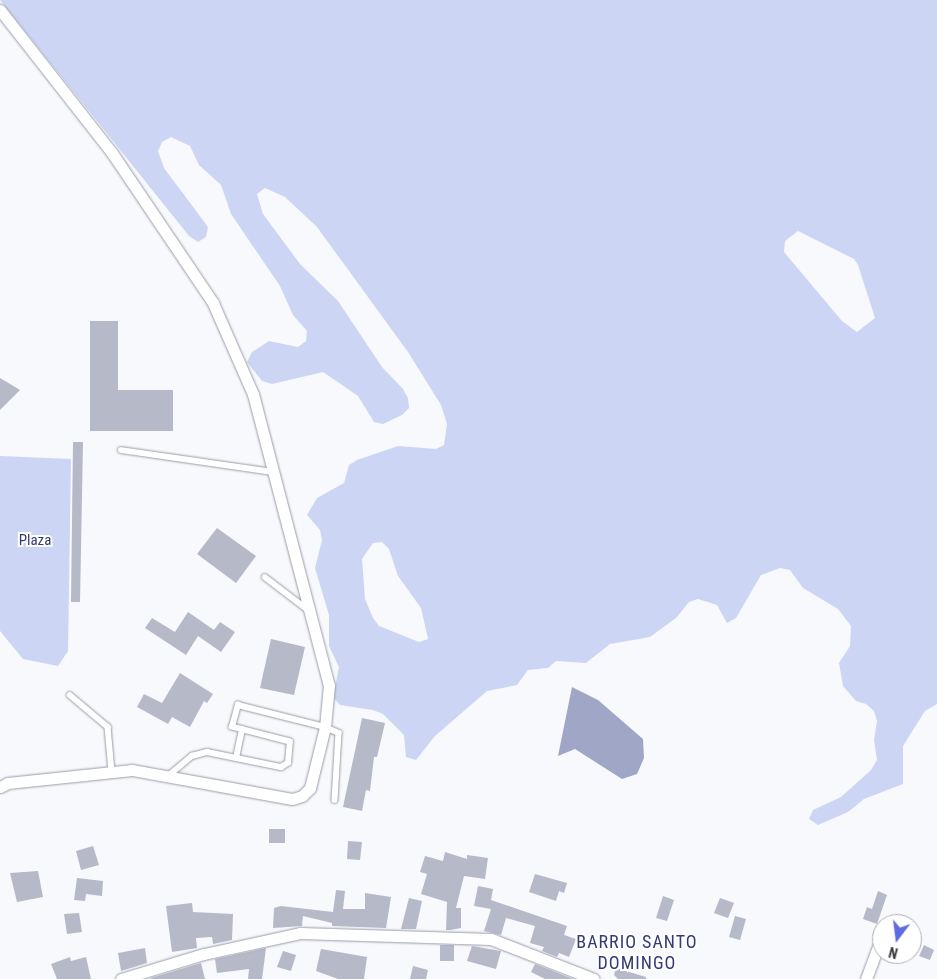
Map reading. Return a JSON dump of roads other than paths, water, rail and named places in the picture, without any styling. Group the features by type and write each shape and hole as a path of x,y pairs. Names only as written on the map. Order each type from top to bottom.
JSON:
{"street":[{"path":"0,10 112,153 212,303 253,394 329,685 325,727 310,788 302,796 292,799 132,770 8,783 0,787"},
{"path":"121,979 204,954 300,933 491,939 594,979"},
{"path":"866,979 872,963"}],"lane":[{"path":"121,450 273,472"},
{"path":"265,577 309,610"},
{"path":"70,695 108,727 112,772"},
{"path":"168,776 200,753 285,766 292,745 290,742 242,730 231,725 238,705 325,727 340,736 334,800"},
{"path":"236,758 242,730"}],"district":[{"name":"BARRIO SANTO DOMINGO","path":"637,953"}],"park label":[{"name":"Plaza","path":"35,541"}]}
